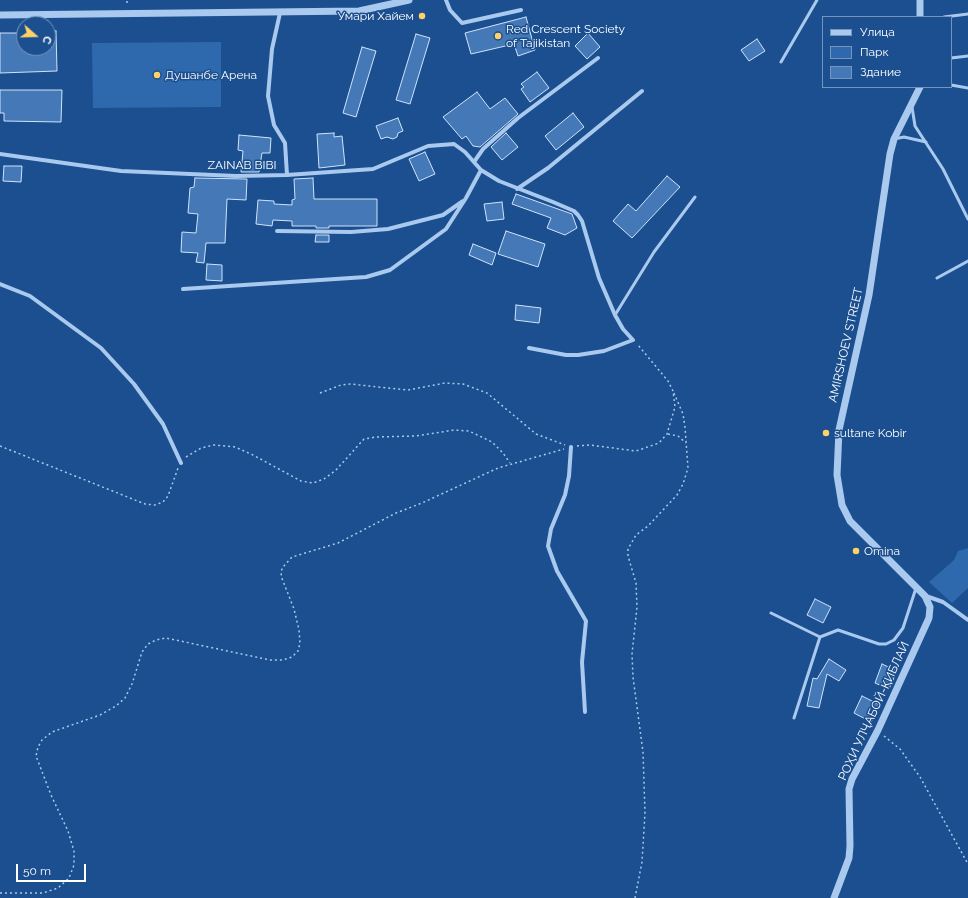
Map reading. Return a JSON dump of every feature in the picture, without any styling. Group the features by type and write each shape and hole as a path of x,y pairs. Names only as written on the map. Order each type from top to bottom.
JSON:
{"street":[{"path":"0,16 359,12 409,0"},
{"path":"446,0 450,10 462,23 521,10"},
{"path":"920,0 920,16"},
{"path":"280,12 272,49 268,96 274,126 285,143 287,175"},
{"path":"474,162 483,149 518,118 598,58"},
{"name":"AMIRSHOEV STREET","path":"916,586 850,521 842,505 837,476 839,430 869,295 887,169 894,138 920,88"},
{"path":"517,189 548,168 642,92"},
{"name":"ZAINAB BIBI","path":"0,154 121,171 236,176 287,175 373,169 428,146 454,144 481,170"},
{"path":"183,289 308,282 366,277 379,274 400,263 411,253 446,229 466,198 481,170 517,189 553,202 574,211 578,215 582,221 599,278 615,316 623,329 633,340 604,350 578,355 566,355 529,348"},
{"path":"277,231 351,232 388,229 443,215 466,198"},
{"path":"0,284 30,296 101,348 134,384 163,424 181,463"},
{"path":"571,447 569,476 565,495 551,529 548,546 558,571 586,621 582,668 585,712"},
{"name":"РОҲИ УЛҶАБОЙ-ҚИБЛАӢ","path":"834,898 846,869 850,852 849,789 852,779 878,730 929,618 930,607 925,596 916,586"},
{"path":"925,596 943,602 968,620"}],"lane":[{"path":"781,62 816,0"},
{"path":"952,16 968,14"},
{"path":"952,58 968,56"},
{"path":"952,85 968,88"},
{"path":"912,105 915,126 943,169 968,219"},
{"path":"894,138 904,137 926,142"},
{"path":"615,316 654,252 695,197"},
{"path":"937,278 968,261"},
{"path":"771,613 820,637 838,630 879,644 886,644 894,640 903,628 916,586"},
{"path":"794,718 820,637"}],"path":[{"path":"633,340 668,380 674,391 683,414 688,468 677,495 648,526 636,535 628,549 628,556 636,583 637,607 632,654 643,752 644,806 642,862 635,898"},
{"path":"320,393 341,385 350,384 408,390 445,383 462,384 486,393 536,434 571,447"},
{"path":"0,893 43,893 58,888 69,878 74,866 74,851 68,831 51,795 36,756 38,747 42,740 52,732 100,715 116,706 125,698 132,684 142,652 148,644 156,640 166,638 270,660 283,660 292,657 298,651 300,643 294,610 281,576 285,563 292,557 338,543 396,513 422,503 510,463 571,447 590,445 636,451 659,443 667,434 675,407 674,391"},
{"path":"0,446 150,505 163,502 168,496 181,463 188,454 201,448 214,445 235,447 301,481 313,483 324,479 336,470 364,439 376,437 416,436 454,430 469,431 488,439 503,453 510,463"},
{"path":"667,434 678,436 686,443"},
{"path":"878,730 900,749 920,777 968,864"}],"green space":[{"name":"Душанбе Арена","path":"221,42 221,107 93,108 92,43"},
{"path":"968,548 968,588 952,603 929,582 954,560 958,551"}],"building":[{"name":"Red Crescent Society of Tajikistan","path":"526,17 535,50 518,56 514,44 471,54 465,33"},
{"path":"56,31 57,71 0,73 0,33 16,33 16,56 56,56"},
{"path":"588,33 600,47 587,59 575,46"},
{"path":"416,34 430,38 410,104 396,100"},
{"path":"757,39 765,51 749,61 741,50"},
{"path":"362,47 376,51 356,117 343,113"},
{"path":"537,72 549,88 530,102 521,89 524,87 521,84"},
{"path":"0,90 62,90 61,122 4,121 4,113 0,113"},
{"path":"477,92 490,109 505,98 518,114 480,147 473,146 466,136 462,139 443,117"},
{"path":"573,113 584,127 556,150 545,136"},
{"path":"398,118 403,131 398,133 397,137 393,139 387,137 381,139 376,126"},
{"path":"334,133 334,137 342,136 345,165 319,168 317,134"},
{"path":"506,133 518,147 502,160 491,147"},
{"path":"239,135 271,138 270,153 262,153 259,172 241,172 243,151 238,150"},
{"path":"425,152 435,174 419,181 409,159"},
{"path":"4,166 22,166 21,182 3,181"},
{"path":"667,176 680,187 632,238 613,221 628,204 636,211"},
{"path":"195,178 247,179 246,200 227,199 225,243 206,243 204,263 196,262 198,253 181,252 182,232 196,233 198,214 188,213 190,188 194,187"},
{"path":"313,178 314,199 377,199 377,226 329,226 329,228 316,228 316,226 292,226 292,221 273,220 272,226 256,224 258,200 274,201 274,204 292,205 292,200 295,199 294,179"},
{"path":"516,194 572,214 577,228 565,235 547,228 551,218 512,204"},
{"path":"502,202 504,219 487,221 484,204"},
{"path":"506,231 545,244 538,267 498,254"},
{"path":"316,235 329,235 329,242 315,242"},
{"path":"473,244 496,253 492,265 469,255"},
{"path":"207,264 222,265 222,281 206,280"},
{"path":"516,305 541,308 539,323 515,320"},
{"path":"815,599 831,607 823,623 807,615"},
{"path":"829,659 846,670 839,681 827,674 819,708 807,706 813,678 817,679"},
{"path":"882,664 897,671 889,689 875,683"},
{"path":"862,696 880,705 871,722 854,713"}],"place":[{"name":"Умари Хайем","path":"422,16"},
{"name":"Red Crescent Society of Tajikistan","path":"498,36"},
{"name":"Душанбе Арена","path":"157,75"},
{"name":"sultane Kobir","path":"826,433"},
{"name":"Omina","path":"856,551"}]}
